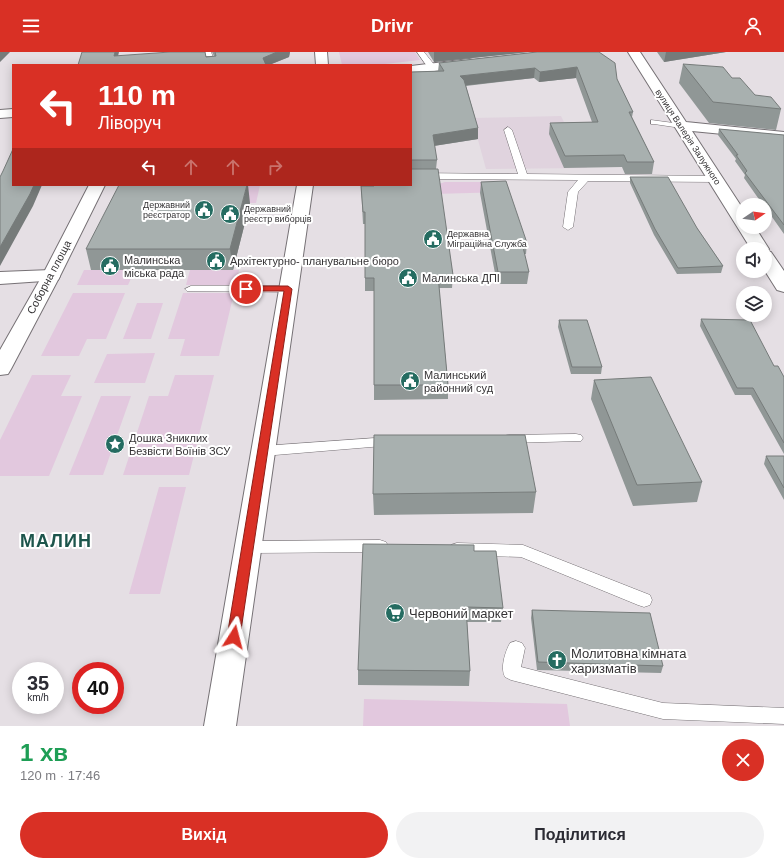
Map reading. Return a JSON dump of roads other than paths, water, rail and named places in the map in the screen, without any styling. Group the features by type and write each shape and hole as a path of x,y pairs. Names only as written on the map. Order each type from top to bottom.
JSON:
{"street":[{"path":"321,52 322,64"},
{"name":"вулиця Валерія Залужного","path":"634,52 736,211"},
{"path":"412,70 479,62"},
{"path":"0,114 12,113"},
{"path":"681,126 784,136"},
{"name":"Соборна площа","path":"0,369 51,276 96,186"},
{"path":"220,726 305,186"},
{"path":"772,267 784,286"},
{"path":"0,278 51,276"}],"lane":[{"path":"208,52 212,64"},
{"path":"420,52 432,67"},
{"path":"654,122 681,126"},
{"path":"508,130 523,177"},
{"path":"412,176 716,180"},
{"path":"568,227 573,192 585,178"},
{"path":"191,289 288,289"},
{"path":"491,440 576,438"},
{"path":"263,452 405,442"},
{"path":"248,547 396,547"},
{"path":"443,548 523,551 644,600"},
{"path":"516,648 511,672 663,712 784,716"}],"place":[{"name":"Державний реєстратор","path":"204,210"},
{"name":"Державний реєстр виборців","path":"230,214"},
{"name":"Державна Міграційна Служба","path":"433,239"},
{"name":"Архітектурно- планувальне бюро","path":"216,261"},
{"name":"Малинська міська рада","path":"110,266"},
{"name":"Малинська ДПІ","path":"408,278"},
{"name":"Малинський районний суд","path":"410,381"},
{"name":"Дошка Зниклих Безвісти Воїнів ЗСУ","path":"115,444"},
{"name":"Червоний маркет","path":"395,613"},
{"name":"Молитовна кімната харизматів","path":"557,660"}],"district":[{"name":"МАЛИН","path":"56,541"}]}
